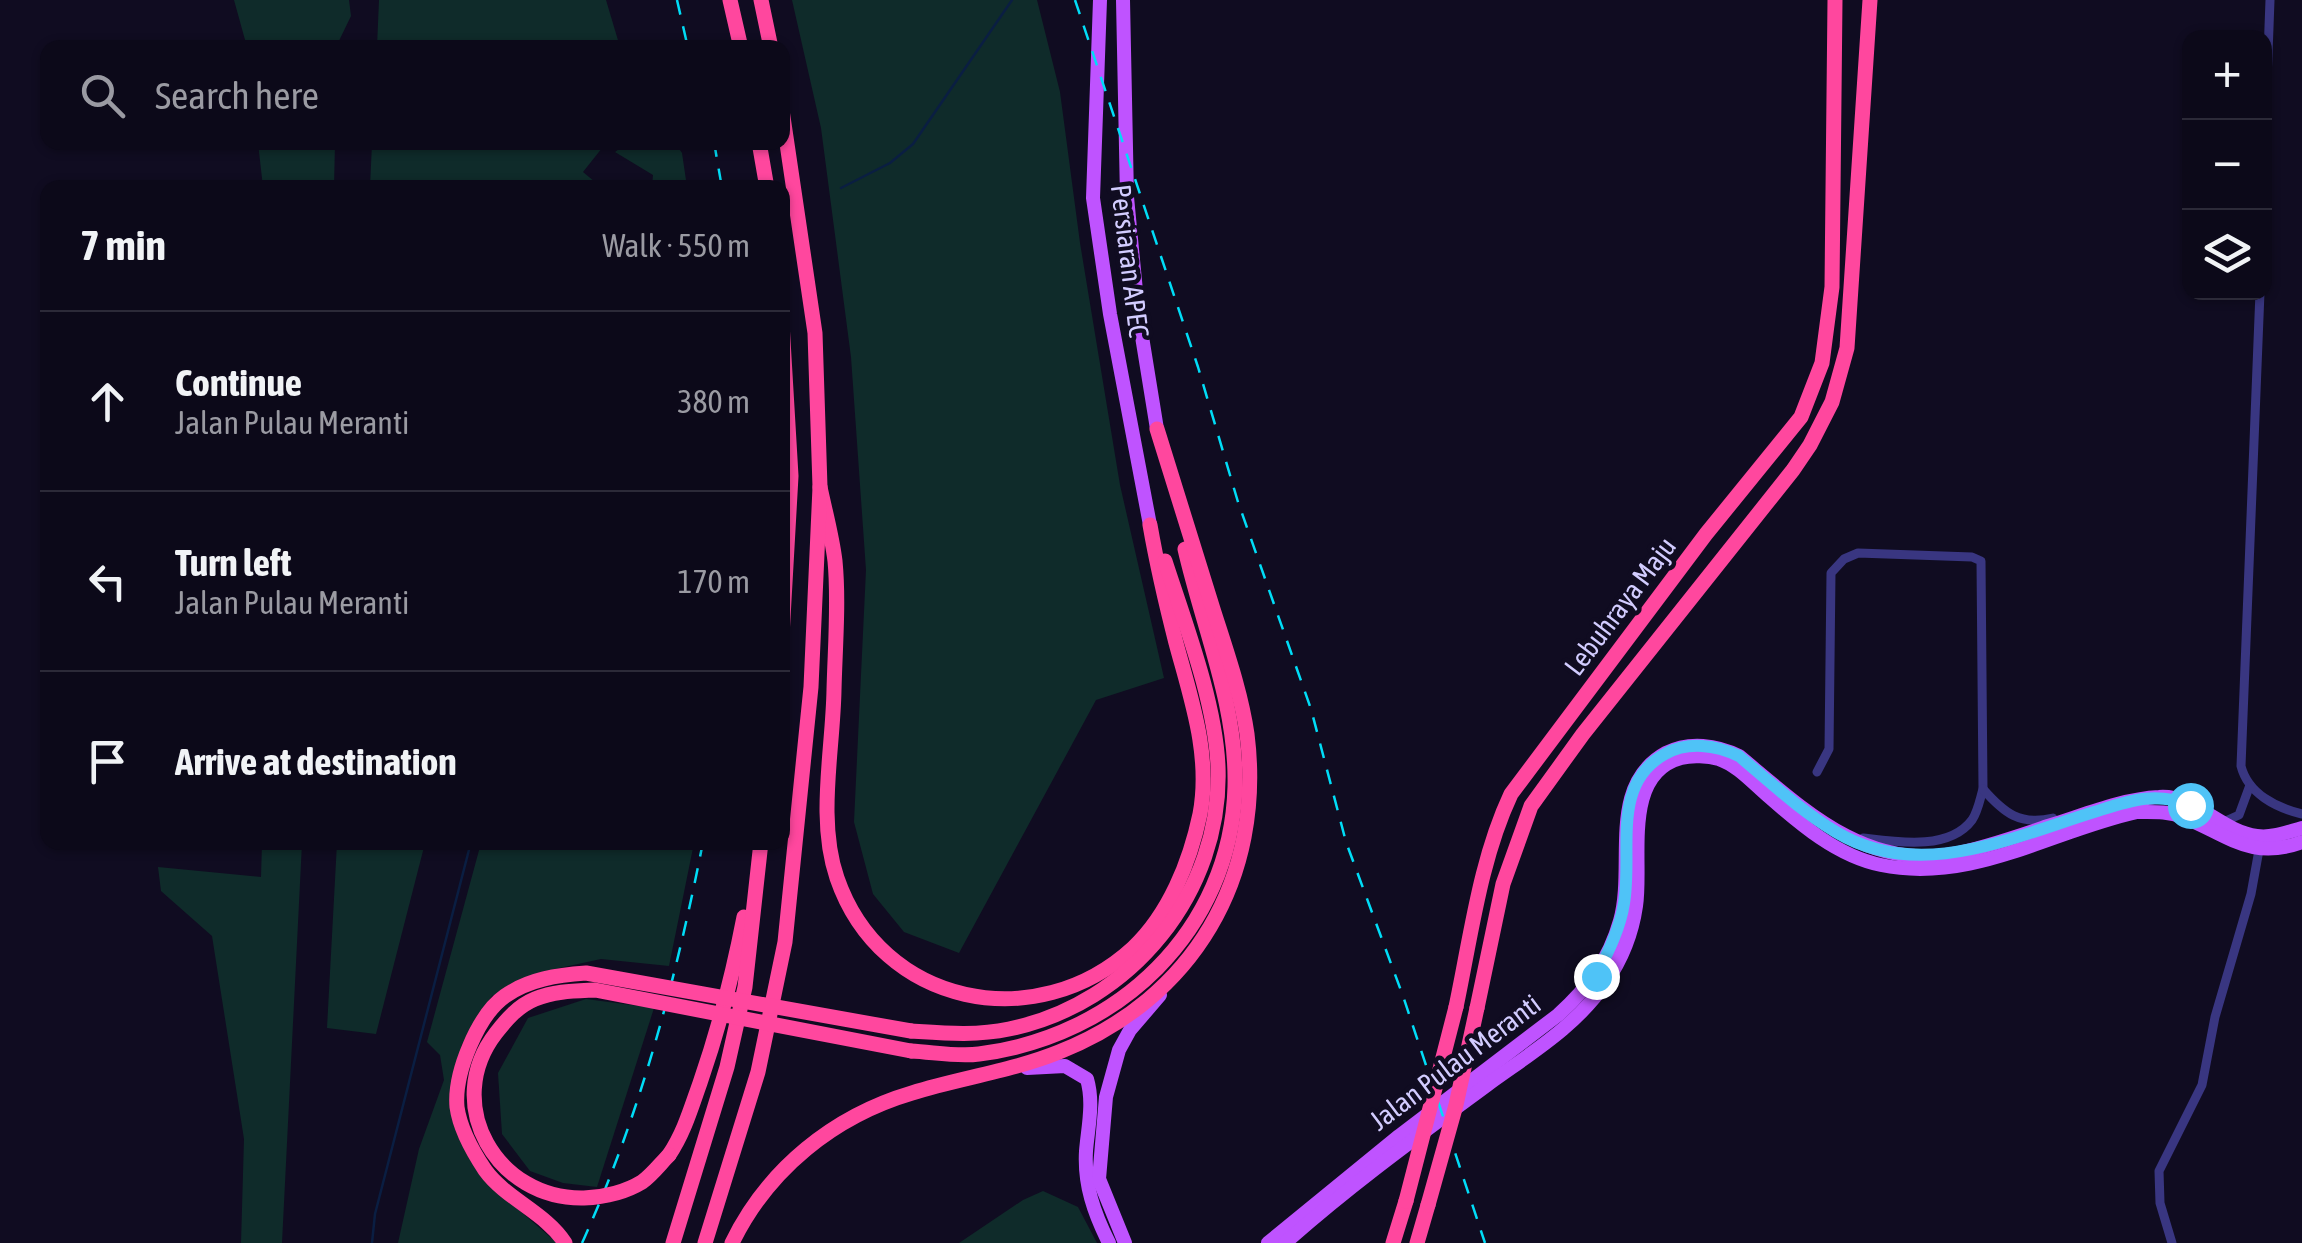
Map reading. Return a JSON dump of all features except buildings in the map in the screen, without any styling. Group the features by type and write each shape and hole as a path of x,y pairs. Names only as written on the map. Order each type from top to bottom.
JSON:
{"highway":[{"path":"730,0 739,40"},
{"path":"761,0 769,40"},
{"name":"Lebuhraya Maju","path":"1393,1243 1456,1007 1483,876 1511,794 1694,550 1788,436 1811,395 1829,326 1832,287 1836,0"},
{"name":"Lebuhraya Maju","path":"1416,1243 1456,1105 1503,884 1532,806 1583,734 1793,470 1832,402 1850,327 1870,0"},
{"path":"760,150 766,180"},
{"path":"705,1243 758,1072 785,942 811,687 820,487 815,333 788,150"},
{"path":"732,1243 766,1187 807,1148 833,1130 859,1113 910,1093 1058,1052 1124,1020 1183,968 1215,919 1238,866 1249,812 1242,706 1157,429"},
{"path":"758,850 732,983 721,1014 680,1138 669,1155 643,1181 608,1197 566,1198 543,1193 511,1175 480,1130 474,1108 477,1067 485,1047 509,1015 532,1000 562,991 595,990 721,1014 910,1051 978,1054 1052,1037 1116,1006 1152,975 1184,939 1209,898 1222,862 1235,787 1226,700 1188,563 1157,429"},
{"path":"790,459 790,494"},
{"path":"820,487 835,563 829,798 836,877 856,918 887,956 926,982 960,995 1013,1001 1048,995 1108,967 1134,947 1155,923 1188,858 1200,812 1203,765 1197,715 1160,582 1150,525"},
{"path":"566,1243 487,1173 465,1134 457,1106 468,1047 503,997 558,974 586,974 911,1031 1008,1030 1048,1018 1102,989 1143,957 1168,930 1191,891 1216,814 1218,766 1200,677 1176,594 1150,525"},
{"path":"673,1243 728,1066 744,986 759,850"}],"main road":[{"name":"Persiaran APEC","path":"1100,0 1093,198 1110,314 1150,525"},
{"name":"Persiaran APEC","path":"1123,0 1126,197 1138,312 1157,429"},
{"name":"Jalan Pulau Meranti","path":"1268,1243 1339,1183 1558,1016 1596,976 1625,901 1628,803 1637,778 1650,762 1676,748 1723,748 1739,756 1837,832 1898,856 1952,854 2132,800 2164,796 2256,836 2274,836 2302,828"},
{"name":"Jalan Pulau Meranti","path":"1284,1243 1592,1002 1622,956 1632,929 1637,903 1640,806 1658,771 1679,758 1718,759 1733,766 1819,836 1854,857 1880,865 1912,870 1955,868 2136,812 2168,812 2226,840 2259,850"},
{"path":"2259,850 2302,842"},
{"path":"1125,1243 1099,1179 1106,1097 1130,1030 1183,968"},
{"path":"983,1074 1052,1065 1065,1066 1086,1076 1090,1096 1086,1180 1109,1243"}],"street":[{"path":"2266,120 2270,0"},
{"path":"2260,300 2241,766 2250,785 2281,808 2302,814"},
{"path":"1817,772 1829,749 1830,573 1844,559 1858,554 1972,557 1981,561 1983,789 1971,822 1946,838 1898,842 1837,832"},
{"path":"2220,823 2239,815 2250,785"},
{"path":"1983,789 1998,807 2022,820 2043,821 2097,811"},
{"path":"2172,1243 2160,1203 2159,1171 2202,1085 2218,1002 2251,894 2259,850"}],"green space":[{"path":"234,0 349,0 351,16 339,40 245,40"},
{"path":"379,0 606,0 618,40 377,40"},
{"path":"792,0 1037,0 1060,92 1080,243 1120,485 1164,678 1096,700 959,953 904,932 873,894 854,822 866,570 851,357 821,128"},
{"path":"259,150 335,150 334,180 262,180"},
{"path":"372,150 600,150 583,172 593,180 370,180"},
{"path":"680,150 686,180 653,180 653,175 615,152"},
{"path":"262,850 302,850 282,1243 241,1243 244,1139 212,936 161,891 158,867 261,877"},
{"path":"337,850 423,850 376,1034 327,1028"},
{"path":"479,850 693,850 669,966 601,959 541,972 492,996 462,1044 452,1093 482,1178 557,1243 398,1243 419,1149 444,1080 440,1055 427,1042"},
{"path":"586,999 654,1008 597,1187 563,1183 530,1171 502,1134 498,1073 528,1018"},
{"path":"1043,1191 1078,1207 1097,1243 959,1243 1023,1200"}],"waterway":[{"path":"841,188 890,163 913,144 1012,0"},
{"path":"372,1243 375,1214 469,850"}],"railway":[{"path":"677,0 686,40"},
{"path":"1075,0 1198,367 1238,502 1311,709 1346,842 1403,996 1485,1243"},
{"path":"715,150 721,180"},
{"path":"582,1243 639,1096 681,945 701,850"}],"route":[{"path":"1596,976 1625,901 1628,803 1637,778 1650,762 1676,748 1723,748 1739,756 1837,832 1898,856 1952,854 2132,800 2164,796 2190,805"}]}
